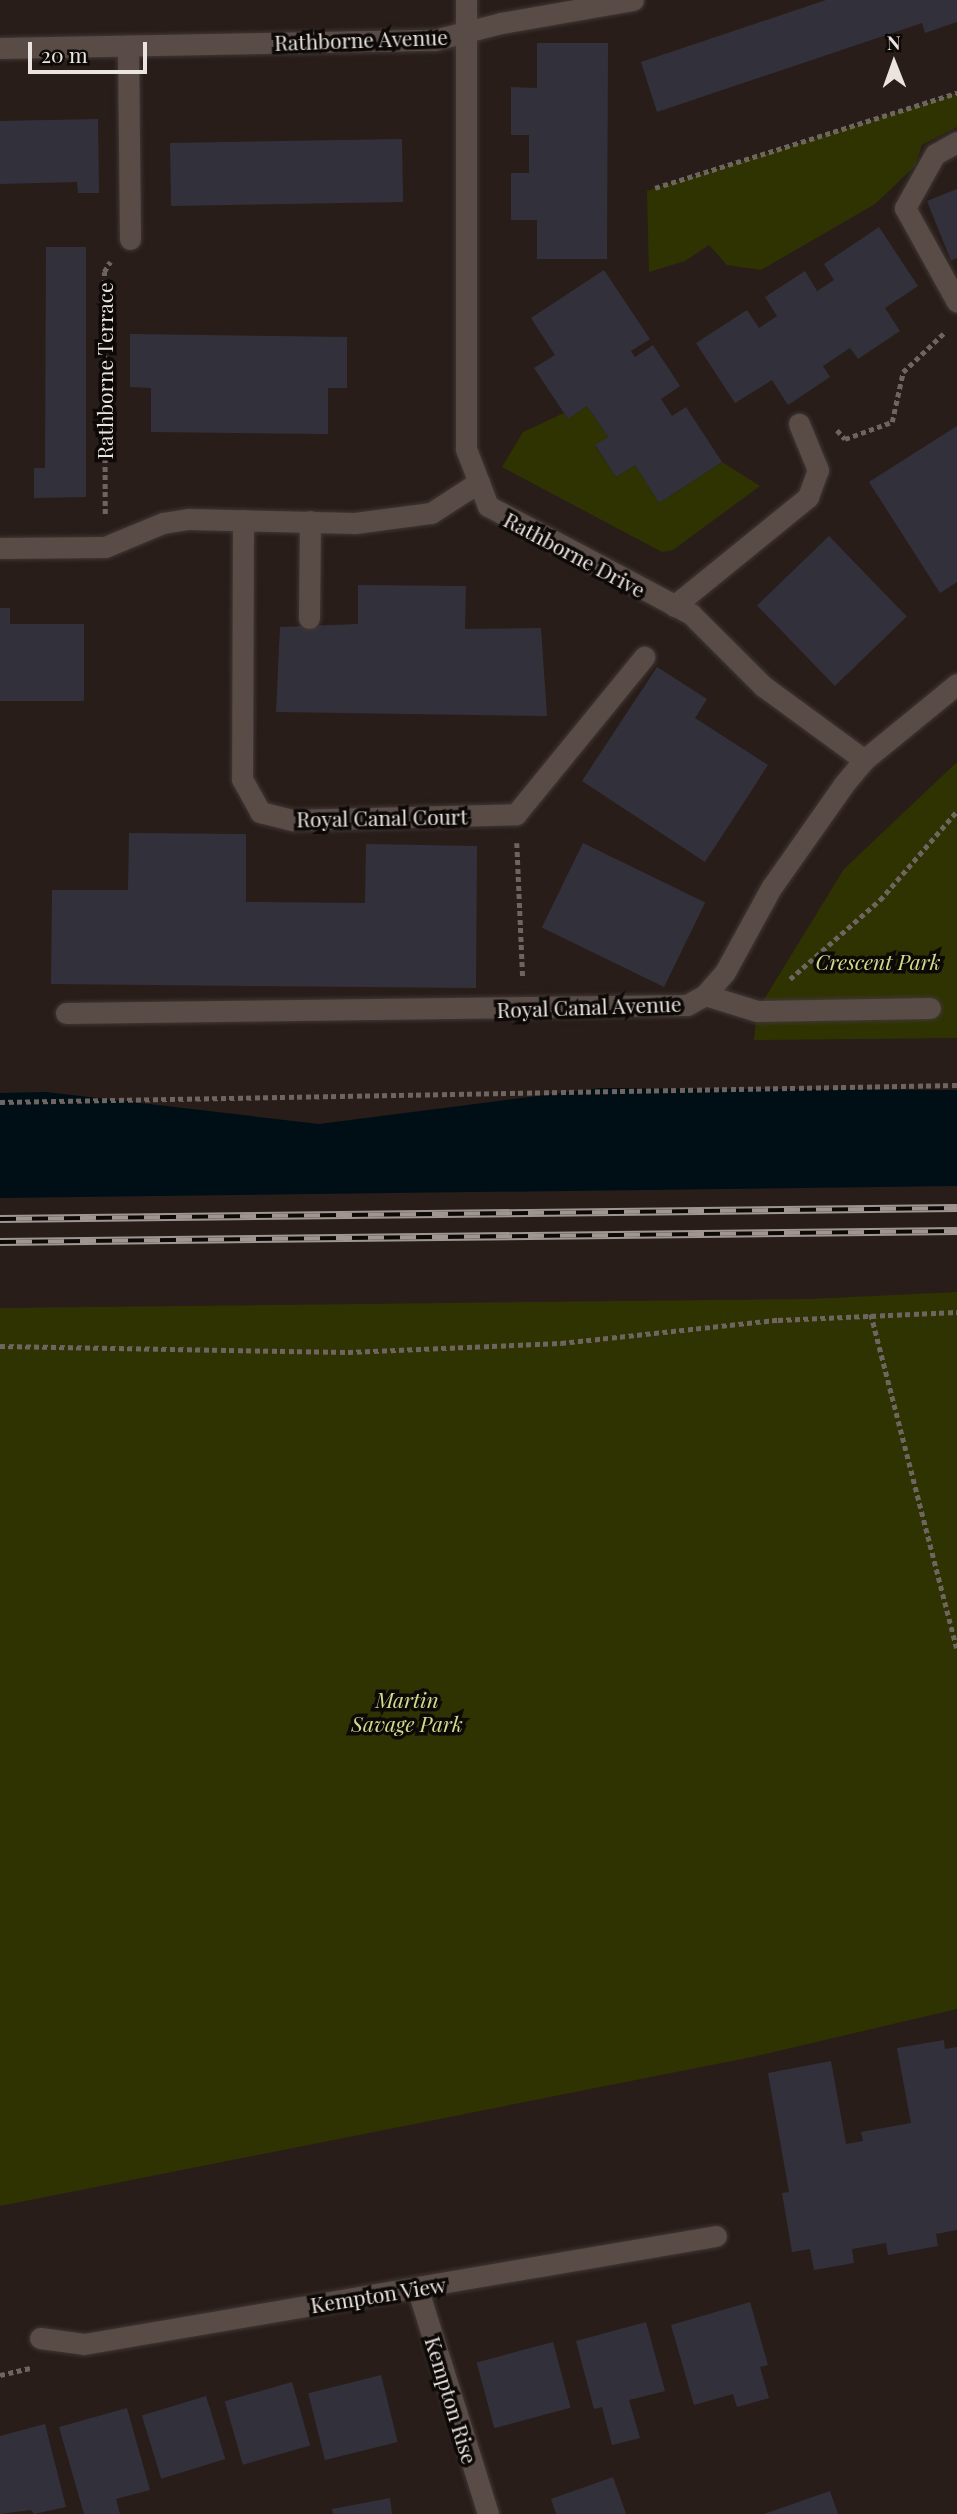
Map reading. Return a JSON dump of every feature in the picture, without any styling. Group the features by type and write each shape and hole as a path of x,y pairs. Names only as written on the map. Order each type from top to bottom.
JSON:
{"street":[{"name":"Rathborne Drive","path":"466,0 466,449 488,506 691,614 763,686 864,760"},
{"name":"Rathborne Avenue","path":"0,48 434,40 633,0"},
{"path":"128,46 130,239"},
{"path":"957,142 935,154 905,208 957,302"},
{"path":"674,606 808,497 818,470 799,424"},
{"path":"0,548 105,547 163,523 243,520 355,523 431,513 478,482"},
{"name":"Royal Canal Court","path":"243,520 242,779 260,812 293,820 516,814"},
{"path":"309,618 310,521"},
{"path":"516,814 644,657"},
{"name":"Royal Canal Avenue","path":"66,1013 653,1008 687,1005 705,995 724,972 806,835 864,760 957,684"},
{"path":"705,995 757,1011 930,1008"},
{"name":"Kempton View","path":"40,2338 84,2344 417,2287 585,2262 716,2236"},
{"name":"Kempton Rise","path":"417,2287 488,2514"}],"path":[{"path":"655,188 957,93"},
{"name":"Rathborne Terrace","path":"105,547 104,272 113,257 114,240 130,239"},
{"path":"831,422 845,439 892,422 903,372 948,329"},
{"path":"757,1011 880,900 957,811"},
{"path":"516,814 524,1009"},
{"path":"0,1102 957,1085"},
{"path":"0,1346 348,1352 561,1343 871,1314 957,1312"},
{"path":"871,1314 957,1648"}],"green space":[{"path":"957,93 957,127 922,145 915,166 875,204 761,270 727,265 709,245 685,261 649,272 647,191"},
{"path":"587,406 608,437 595,446 616,477 635,465 659,503 722,462 760,486 673,550 662,552 502,467 523,432 564,413 568,419"},
{"name":"Crescent Park","path":"957,762 957,1038 754,1040 757,1011 844,869"},
{"name":"Martin Savage Park","path":"957,1292 957,2009 752,2057 0,2206 0,1308 810,1299"}],"shaded area":[{"path":"600,1088 957,1090 957,1186 0,1198 0,1093 46,1092 319,1124"}],"building":[{"path":"826,0 957,0 957,22 925,33 922,23 657,112 641,62"},
{"path":"537,43 608,43 607,259 537,259 537,220 511,220 511,173 529,173 529,135 511,135 511,87 537,88"},
{"path":"98,119 99,193 78,193 77,182 0,184 0,121"},
{"path":"402,139 403,202 171,206 170,143"},
{"path":"957,189 957,258 951,261 927,201"},
{"path":"879,227 918,286 885,308 900,331 858,359 850,348 823,366 830,377 788,405 772,380 735,403 696,343 747,310 759,328 777,316 765,297 805,271 817,291 834,280 824,264"},
{"path":"46,247 86,247 86,497 34,498 34,468 45,468"},
{"path":"604,270 650,339 631,351 635,357 653,345 680,386 661,399 672,416 686,407 722,462 659,503 635,465 616,477 595,445 608,437 587,406 568,419 534,368 555,355 531,318"},
{"path":"130,334 347,337 347,388 328,388 328,434 151,432 151,388 130,387"},
{"path":"957,426 957,582 940,593 869,482"},
{"path":"829,536 907,617 835,686 757,605"},
{"path":"358,585 466,586 465,629 541,628 547,716 276,712 280,627 358,624"},
{"path":"0,608 10,608 10,624 84,624 84,701 0,701"},
{"path":"657,667 707,699 695,718 768,765 705,862 582,781"},
{"path":"129,833 246,834 246,902 365,903 366,844 477,846 476,988 51,984 52,890 128,890"},
{"path":"583,843 705,903 664,987 542,927"},
{"path":"944,2040 945,2049 957,2047 957,2230 936,2234 938,2246 888,2255 886,2243 852,2249 854,2263 814,2270 810,2249 792,2252 782,2193 789,2192 768,2073 831,2061 846,2144 863,2141 861,2132 911,2123 897,2048"},
{"path":"750,2302 768,2365 760,2367 769,2398 737,2407 733,2394 694,2405 671,2325"},
{"path":"646,2322 665,2391 629,2400 640,2438 612,2445 602,2407 594,2409 576,2341"},
{"path":"553,2342 571,2408 494,2428 477,2362"},
{"path":"381,2375 398,2442 325,2460 308,2393"},
{"path":"292,2382 310,2445 243,2465 225,2401"},
{"path":"206,2396 225,2459 161,2479 142,2416"},
{"path":"127,2408 150,2490 116,2499 120,2514 84,2514 59,2427"},
{"path":"45,2424 66,2507 34,2514 31,2510 0,2514 0,2436"},
{"path":"613,2477 626,2514 556,2514 551,2499"},
{"path":"830,2491 838,2514 764,2514"},
{"path":"390,2498 392,2514 333,2514 332,2509"}],"railway":[{"path":"0,1219 957,1208"},
{"path":"0,1242 957,1231"}]}
